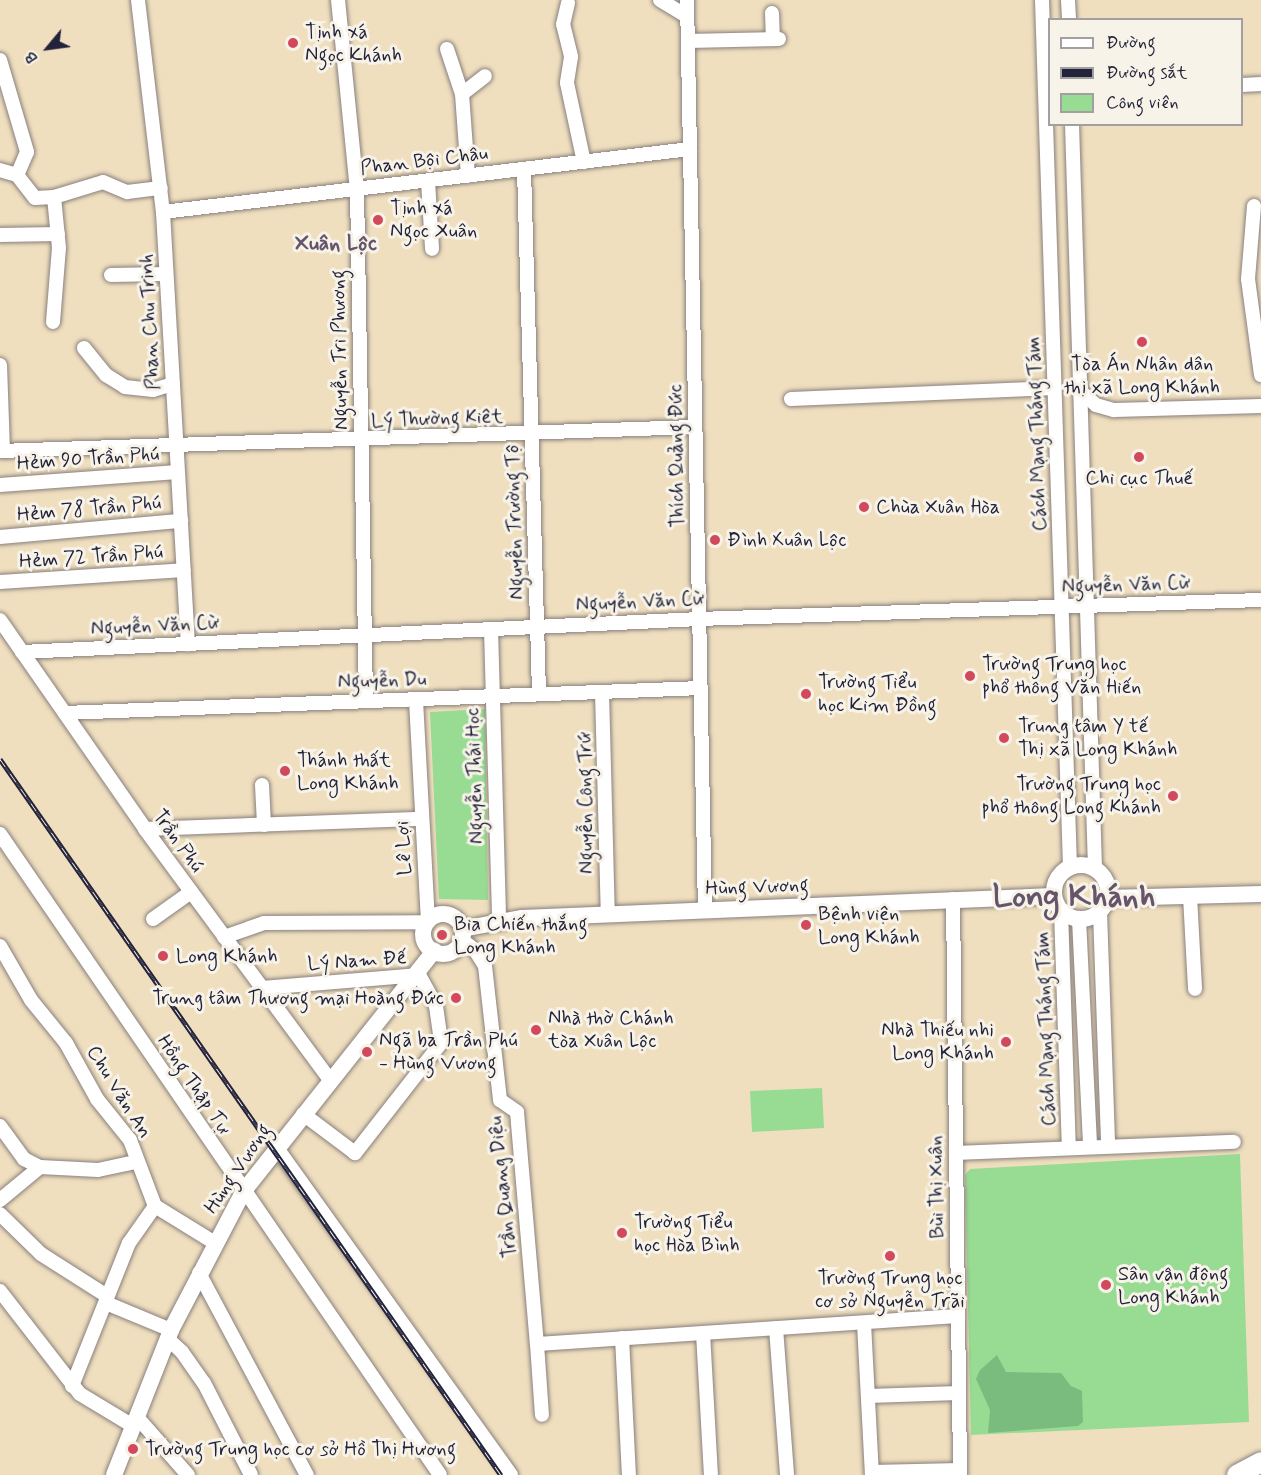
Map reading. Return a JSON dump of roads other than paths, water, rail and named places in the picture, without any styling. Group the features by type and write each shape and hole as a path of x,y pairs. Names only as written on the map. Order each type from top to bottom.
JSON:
{"highway":[{"path":"1237,1475 1261,1462"}],"main road":[{"path":"1103,905 1103,876 1095,868 1070,867 1055,884 1058,903 1078,919 1103,905 1190,896 1261,894"},
{"name":"Hùng Vương","path":"462,935 499,922 522,918 953,899 1058,903"},
{"path":"446,915 457,920 462,935 452,952 434,951 424,939 428,922 446,915"},
{"name":"Hùng Vương","path":"114,1475 169,1335 199,1273 243,1192 330,1080 419,975 434,951"}],"street":[{"name":"Phan Chu Trinh","path":"138,0 163,212 188,644"},
{"name":"Nguyễn Tri Phương","path":"338,0 357,189 366,701"},
{"path":"660,0 687,16"},
{"name":"Thích Quảng Đức","path":"687,0 705,910"},
{"name":"Cách Mạng Tháng Tám","path":"1042,0 1070,867"},
{"path":"1068,0 1069,18"},
{"path":"568,3 563,24 571,57 567,83 584,162"},
{"path":"687,41 776,39 772,13"},
{"path":"447,49 462,94 468,176"},
{"path":"0,60 26,144 17,176"},
{"path":"462,94 485,76"},
{"path":"1243,85 1261,84"},
{"path":"1072,126 1095,868"},
{"name":"Phan Bội Châu","path":"163,212 690,150"},
{"name":"Nguyễn Trường Tộ","path":"524,169 539,694"},
{"path":"0,170 17,176 35,198 54,197 103,182 127,192 161,188"},
{"path":"428,180 432,249"},
{"path":"53,322 58,234 54,197"},
{"path":"1254,206 1248,279 1261,375"},
{"path":"0,235 58,234"},
{"path":"111,275 166,274"},
{"path":"84,348 106,375 125,387 153,390 173,384"},
{"path":"0,365 1,451"},
{"path":"791,399 1055,388"},
{"path":"1080,391 1096,405 1114,410 1261,406"},
{"name":"Lý Thường Kiệt","path":"1,451 361,441 695,427"},
{"name":"Hẻm 90 Trần Phú","path":"0,485 178,472"},
{"name":"Hẻm 78 Trần Phú","path":"0,537 181,521"},
{"name":"Hẻm 72 Trần Phú","path":"0,582 184,570"},
{"name":"Nguyễn Văn Cừ","path":"22,652 699,619 1261,600"},
{"name":"Trần Phú","path":"0,621 144,829 330,1080"},
{"name":"Nguyễn Thái Học","path":"491,629 499,922"},
{"name":"Nguyễn Du","path":"65,713 701,688"},
{"name":"Nguyễn Công Trứ","path":"602,692 608,914"},
{"name":"Lê Lợi","path":"416,699 428,922"},
{"path":"262,785 264,825"},
{"path":"144,829 422,819"},
{"name":"Hồng Thập Tự","path":"0,834 243,1192 440,1475"},
{"path":"153,920 191,892"},
{"path":"1190,896 1195,989"},
{"name":"Bùi Thị Xuân","path":"953,899 960,1472"},
{"name":"Cách Mạng Tháng Tám","path":"1058,903 1069,1147"},
{"path":"1103,905 1108,1145"},
{"name":"Cách Mạng Tháng Tám","path":"1078,919 1090,1145"},
{"path":"224,937 264,923 428,922"},
{"name":"Trần Quang Diệu","path":"462,935 485,966 500,1100 517,1112 542,1415"},
{"name":"Chu Văn An","path":"0,946 31,1000 66,1043 97,1099 130,1140 155,1206"},
{"path":"303,1114 351,1153 359,1149 441,1043 436,1006 419,975"},
{"name":"Lý Nam Đế","path":"262,988 419,975"},
{"path":"0,1126 24,1159 40,1167 98,1170 137,1162"},
{"path":"956,1153 1090,1145 1234,1142"},
{"path":"277,1148 511,1475"},
{"path":"0,1200 40,1167"},
{"path":"72,1386 134,1232 155,1206 215,1243"},
{"path":"0,1215 41,1254 107,1299 169,1335 204,1383 251,1475"},
{"path":"199,1273 307,1475"},
{"path":"0,1291 72,1386 90,1402 135,1421 188,1475"},
{"path":"537,1344 958,1316"},
{"path":"864,1323 872,1473 960,1472"},
{"path":"776,1328 787,1475"},
{"path":"703,1333 711,1475"},
{"path":"622,1338 629,1475"},
{"path":"868,1396 959,1393"}],"railway":[{"path":"0,759 501,1475"}],"place":[{"name":"Tịnh xá Ngọc Khánh","path":"293,43"},
{"name":"Tịnh xá Ngọc Xuân","path":"378,220"},
{"name":"Tòa Án Nhân dân thị xã Long Khánh","path":"1142,342"},
{"name":"Chi cục Thuế","path":"1139,457"},
{"name":"Chùa Xuân Hòa","path":"864,507"},
{"name":"Đình Xuân Lộc","path":"715,540"},
{"name":"Trường Trung học phổ thông Văn Hiến","path":"970,676"},
{"name":"Trường Tiểu học Kim Đồng","path":"806,694"},
{"name":"Trung tâm Y tế Thị xã Long Khánh","path":"1004,738"},
{"name":"Thánh thất Long Khánh","path":"285,771"},
{"name":"Trường Trung học phổ thông Long Khánh","path":"1173,796"},
{"name":"Bệnh viện Long Khánh","path":"806,925"},
{"name":"Bia Chiến thắng Long Khánh","path":"442,935"},
{"name":"Long Khánh","path":"163,956"},
{"name":"Trung tâm Thương mại Hoàng Đức","path":"456,998"},
{"name":"Nhà thờ Chánh tòa Xuân Lộc","path":"536,1030"},
{"name":"Nhà Thiếu nhi Long Khánh","path":"1006,1042"},
{"name":"Ngã ba Trần Phú - Hùng Vương","path":"367,1052"},
{"name":"Trường Tiểu học Hòa Bình","path":"622,1233"},
{"name":"Trường Trung học cơ sở Nguyễn Trãi","path":"890,1256"},
{"name":"Sân vận động Long Khánh","path":"1106,1285"},
{"name":"Trường Trung học cơ sở Hồ Thị Hương","path":"133,1449"}],"district":[{"name":"Xuân Lộc","path":"336,245"},
{"name":"Long Khánh","path":"1074,897"}]}
